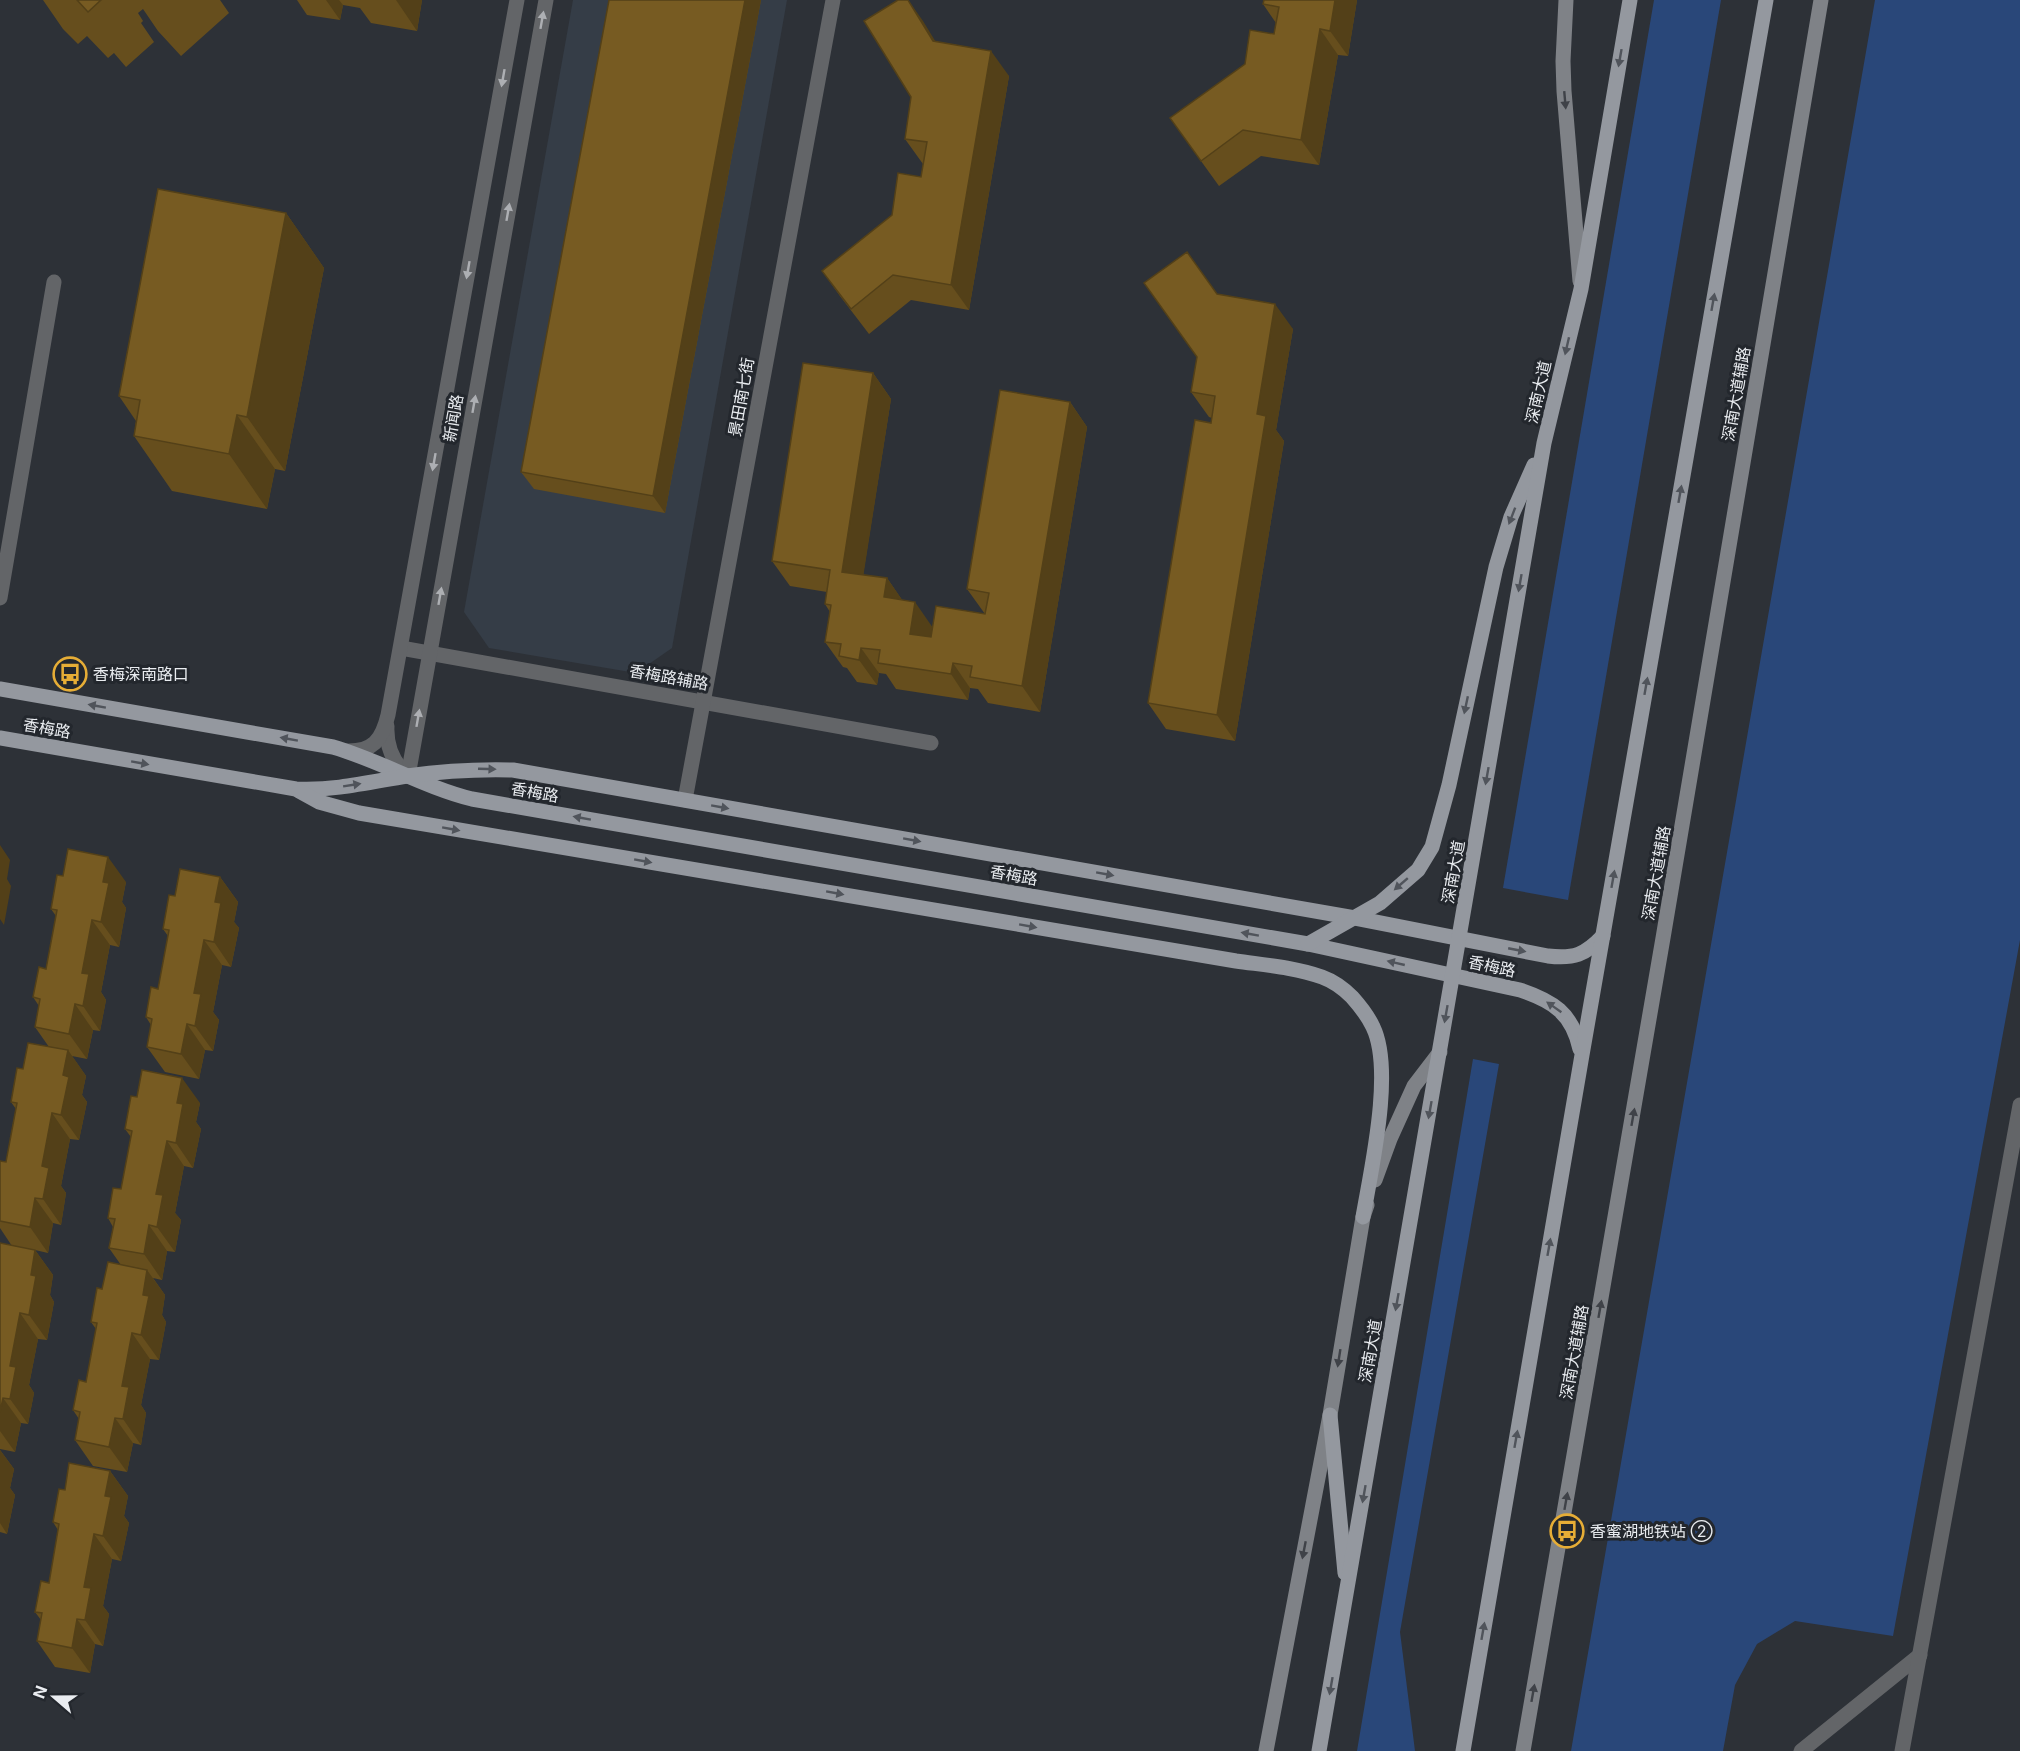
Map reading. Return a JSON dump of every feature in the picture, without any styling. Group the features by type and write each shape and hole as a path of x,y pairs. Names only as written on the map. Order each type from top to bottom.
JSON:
{"main road":[{"path":"1566,0 1564,91 1581,289"},
{"name":"深南大道","path":"1319,1751 1544,443 1581,289 1630,0"},
{"path":"1463,1751 1766,0"},
{"name":"深南大道辅路","path":"1523,1751 1821,0"},
{"path":"1308,944 1380,903 1418,870 1432,848 1449,785 1496,567 1511,517 1544,443"},
{"name":"香梅路","path":"0,689 346,751 461,796 490,802 1308,944 1520,990 1555,1006 1568,1018 1576,1032 1582,1055"},
{"name":"香梅路","path":"0,738 296,789 331,788 469,769 513,770 1355,918 1563,958 1584,952 1603,936"},
{"path":"296,789 319,802 359,813 1291,969 1323,977 1344,989 1362,1009 1374,1028 1380,1049 1382,1072 1377,1132 1330,1415 1266,1751"},
{"path":"1363,1217 1380,1162 1414,1086 1440,1052"},
{"path":"1330,1415 1347,1592"}],"street":[{"name":"新闻路","path":"517,0 388,716 389,748 398,768 408,776 546,0"},
{"name":"景田南七街","path":"685,800 833,0"},
{"path":"0,598 54,282"},
{"name":"香梅路辅路","path":"401,648 931,743"},
{"name":"新闻路","path":"346,751 361,751 374,744 381,735 388,716"},
{"path":"1902,1751 2015,1150 2020,1105"},
{"path":"1801,1751 1920,1655"}],"shaded area":[{"path":"573,0 787,0 672,648 636,673 489,648 464,612"},
{"path":"1654,0 1721,0 1568,900 1503,888"},
{"path":"1875,0 2020,0 2020,940 1893,1636 1795,1621 1757,1644 1735,1685 1723,1751 1571,1751"},
{"path":"1473,1059 1499,1064 1400,1632 1415,1751 1357,1751"}],"building":[{"path":"77,0 101,0 88,12"},
{"path":"609,0 745,0 653,496 521,472"},
{"path":"898,0 908,0 933,41 991,51 951,285 893,275 851,309 822,271 892,215 898,173 921,177 927,142 905,139 911,97 864,21"},
{"path":"1264,0 1335,0 1330,31 1320,29 1301,140 1243,130 1201,161 1170,118 1245,64 1250,30 1274,34 1279,7 1263,4"},
{"path":"158,189 286,213 247,417 237,415 229,454 134,436 140,400 119,396"},
{"path":"1187,252 1217,294 1275,304 1257,414 1266,416 1217,715 1148,703 1195,420 1211,423 1215,396 1191,392 1197,357 1144,283"},
{"path":"803,363 873,373 842,572 887,578 884,597 915,602 910,634 931,637 936,606 985,614 989,593 967,589 1000,390 1070,402 1022,686 970,677 972,666 953,663 951,674 878,663 880,650 861,648 859,660 839,656 841,644 825,642 831,605 825,604 830,570 772,561"},
{"path":"68,849 108,857 103,882 109,883 101,922 92,920 82,973 89,974 83,1006 75,1004 69,1034 35,1027 40,999 33,997 39,967 46,969 57,910 51,909 57,875 63,876"},
{"path":"180,869 220,877 215,902 221,903 214,942 204,940 194,993 201,994 195,1026 187,1024 181,1054 147,1047 152,1019 146,1017 151,987 158,989 169,930 163,929 169,895 175,896"},
{"path":"28,1043 68,1050 63,1075 69,1077 61,1115 52,1113 42,1166 49,1168 43,1199 35,1198 30,1227 0,1221 0,1161 6,1162 17,1103 11,1102 17,1068 23,1069"},
{"path":"142,1070 182,1078 177,1103 183,1104 176,1143 167,1141 156,1194 163,1195 157,1227 149,1225 144,1254 109,1248 115,1219 108,1218 113,1188 121,1189 132,1131 125,1129 131,1096 137,1097"},
{"path":"0,1243 35,1250 31,1275 36,1276 29,1315 20,1313 10,1366 16,1367 10,1399 3,1398 0,1412"},
{"path":"108,1262 147,1270 143,1295 149,1296 141,1335 132,1333 122,1386 129,1387 123,1419 115,1418 109,1447 75,1440 80,1412 73,1410 79,1380 86,1382 97,1323 91,1322 97,1288 102,1289"},
{"path":"69,1463 110,1471 105,1496 111,1497 103,1536 94,1534 84,1587 91,1588 85,1620 77,1619 72,1648 37,1641 42,1613 35,1612 41,1581 49,1583 59,1524 53,1522 59,1489 65,1490"}],"place":[{"name":"香梅深南路口","path":"70,674"},
{"name":"香蜜湖地铁站 ②","path":"1567,1531"}]}
